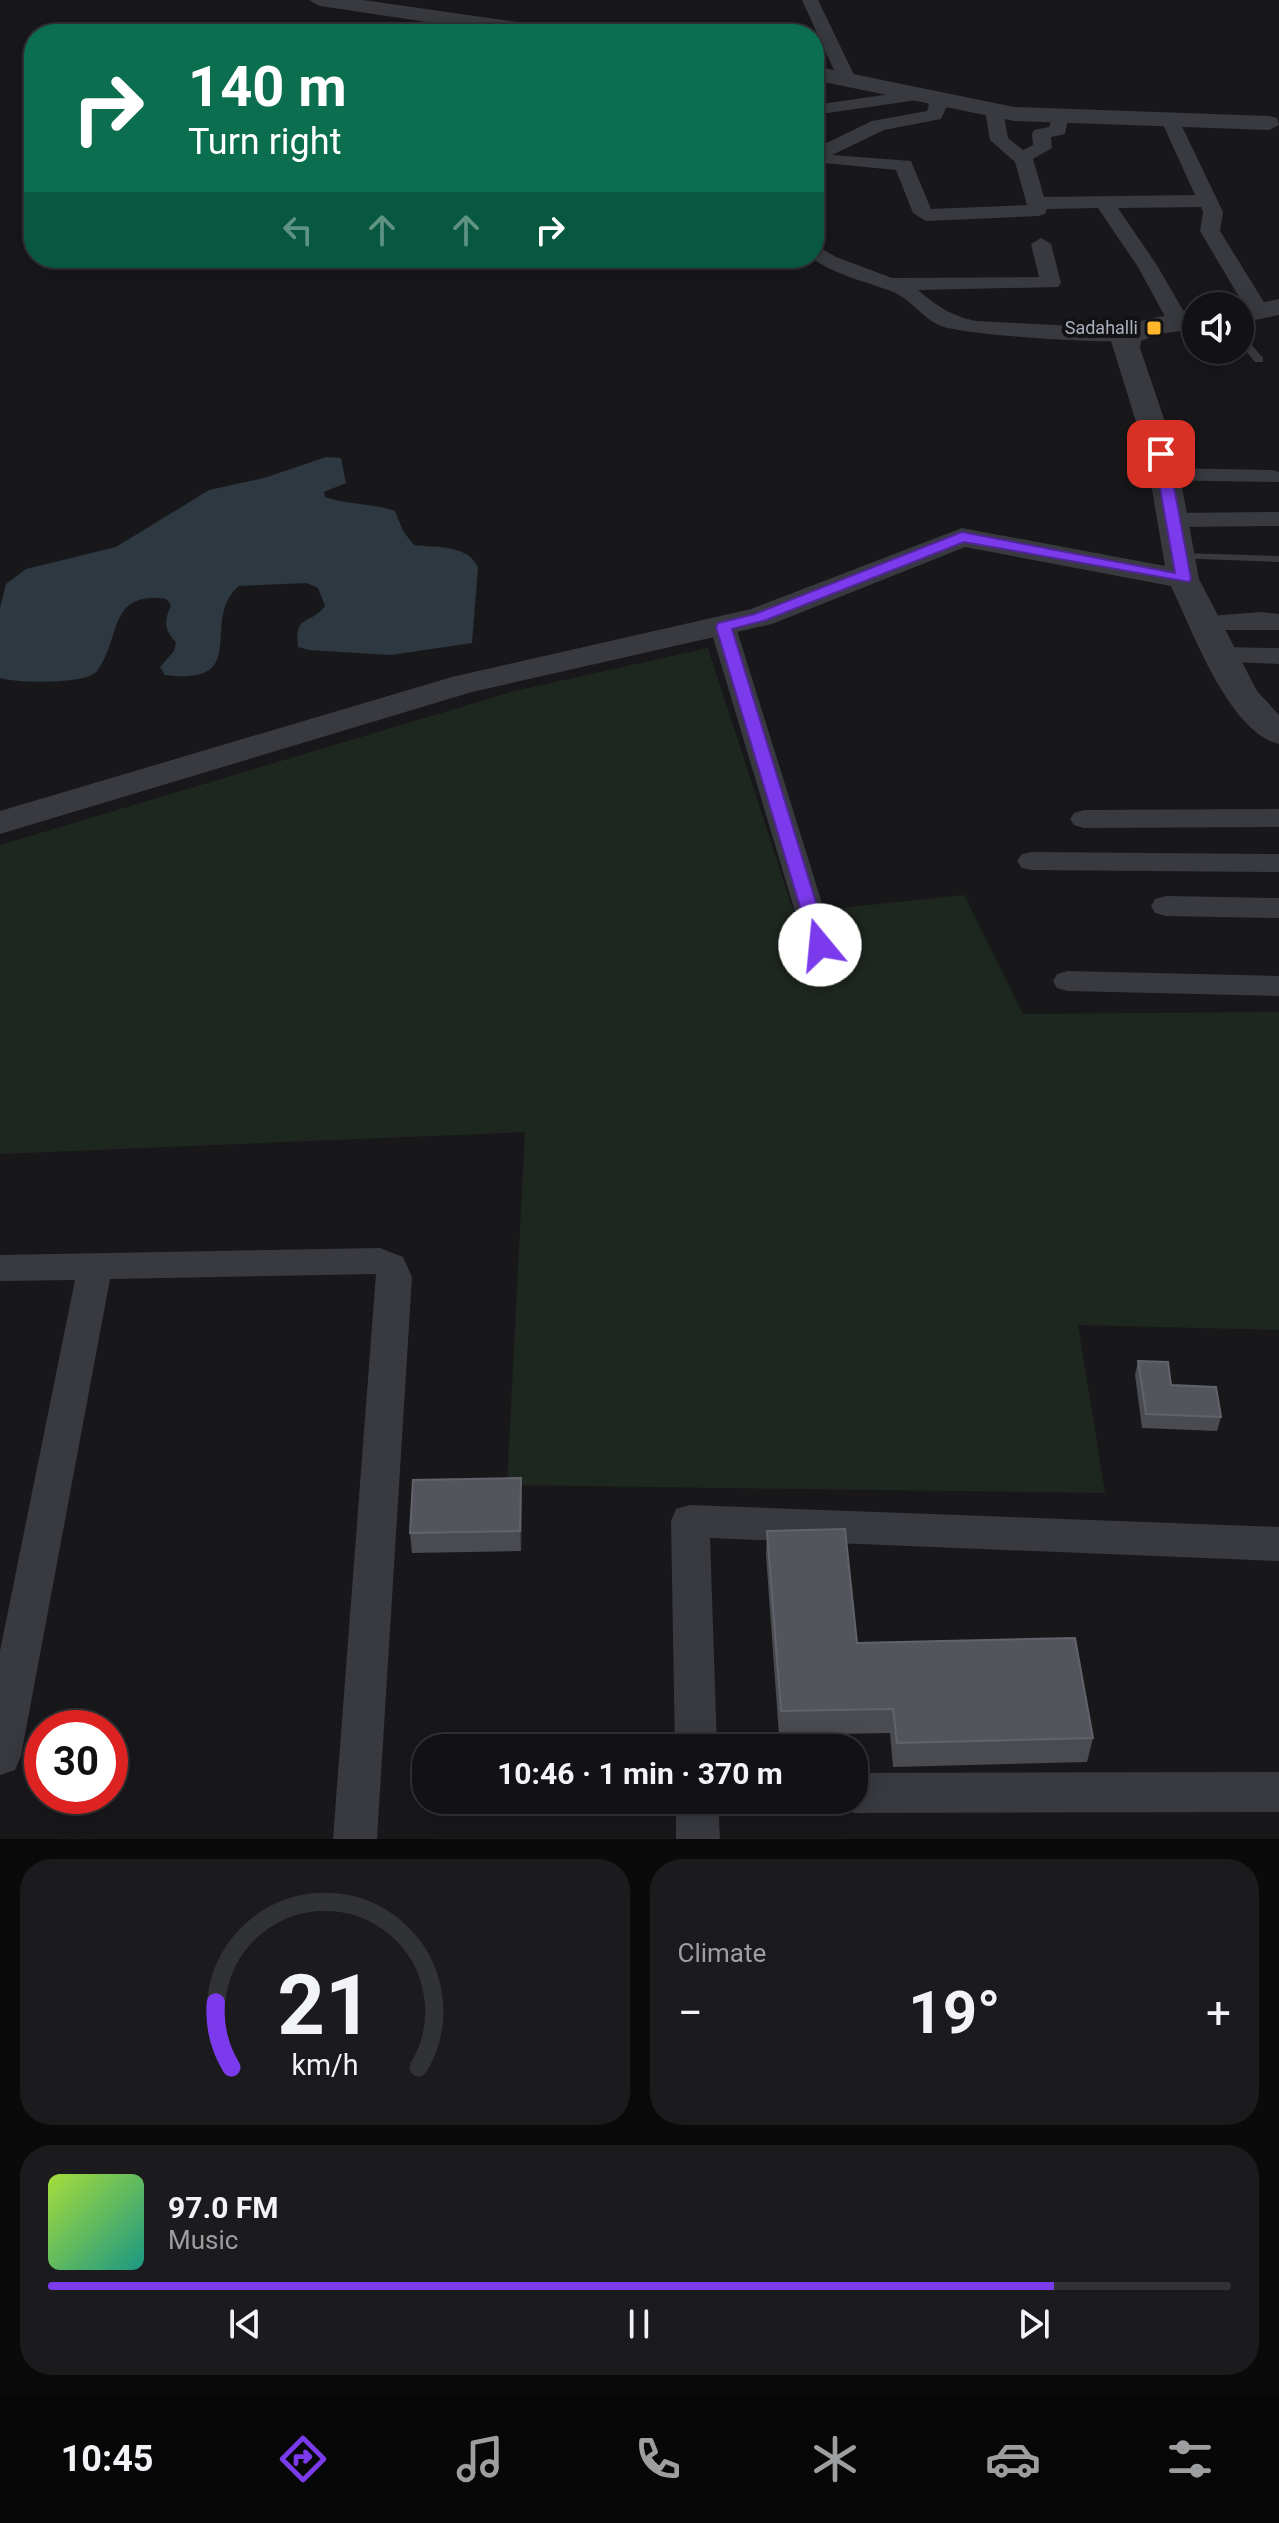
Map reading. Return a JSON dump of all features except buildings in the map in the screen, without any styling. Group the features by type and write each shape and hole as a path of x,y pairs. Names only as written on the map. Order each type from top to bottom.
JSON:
{"street":[{"path":"320,0 488,24"},
{"path":"810,0 821,24"},
{"path":"824,30 847,79"},
{"path":"824,75 994,111 1059,118 1275,122"},
{"path":"824,109 926,97 939,104 935,115 879,125 824,151"},
{"path":"824,159 904,165 926,215 1033,212 1038,209 1037,203 1022,157 999,140 994,111"},
{"path":"1022,157 1043,148 1041,134 1058,130 1059,118"},
{"path":"1170,120 1213,212 1210,231 1259,311"},
{"path":"1037,203 1208,201"},
{"path":"1104,202 1182,315"},
{"path":"893,284 1051,283 1041,244"},
{"path":"824,257 859,274 908,290 931,312 958,324 1130,335 1182,324"},
{"path":"1130,335 1125,341 1126,348 1163,464 1181,568 1248,704 1279,734"},
{"path":"1163,464 1266,466"},
{"path":"1173,520 1279,519"},
{"path":"0,823 464,684 761,617 962,537 1181,568"},
{"path":"1206,622 1279,622"},
{"path":"723,627 820,945"},
{"path":"1222,655 1279,656"},
{"path":"1084,819 1279,818"},
{"path":"1032,861 1279,863"},
{"path":"1166,906 1279,908"},
{"path":"1068,981 1279,986"},
{"path":"0,1268 380,1261 391,1266 355,1839"},
{"path":"0,1756 95,1267"},
{"path":"696,1734 690,1521 1279,1544"},
{"path":"868,1793 1279,1792"},
{"path":"697,1814 698,1839"}],"lane":[{"path":"1254,354 1259,360"},
{"path":"1181,568 1279,559"}],"shaded area":[{"path":"326,457 341,458 346,483 324,492 325,497 395,511 403,531 414,545 460,551 474,560 478,568 472,643 391,655 309,650 298,647 298,629 325,606 318,588 306,583 239,586 228,600 217,661 208,671 192,676 165,675 160,667 174,651 176,642 166,625 171,605 166,599 147,598 134,602 125,610 105,658 90,676 51,682 0,678 0,608 6,584 26,569 116,547 209,490 264,478"},
{"path":"708,648 794,913 964,895 1023,1014 1279,1012 1279,1330 1078,1325 1105,1493 507,1485 525,1132 0,1154 0,845 515,691"}],"place":[{"name":"Sadahalli","path":"1154,328"}],"route":[{"path":"820,945 723,627 761,617 962,537 976,537 1183,579 1161,454"}]}
